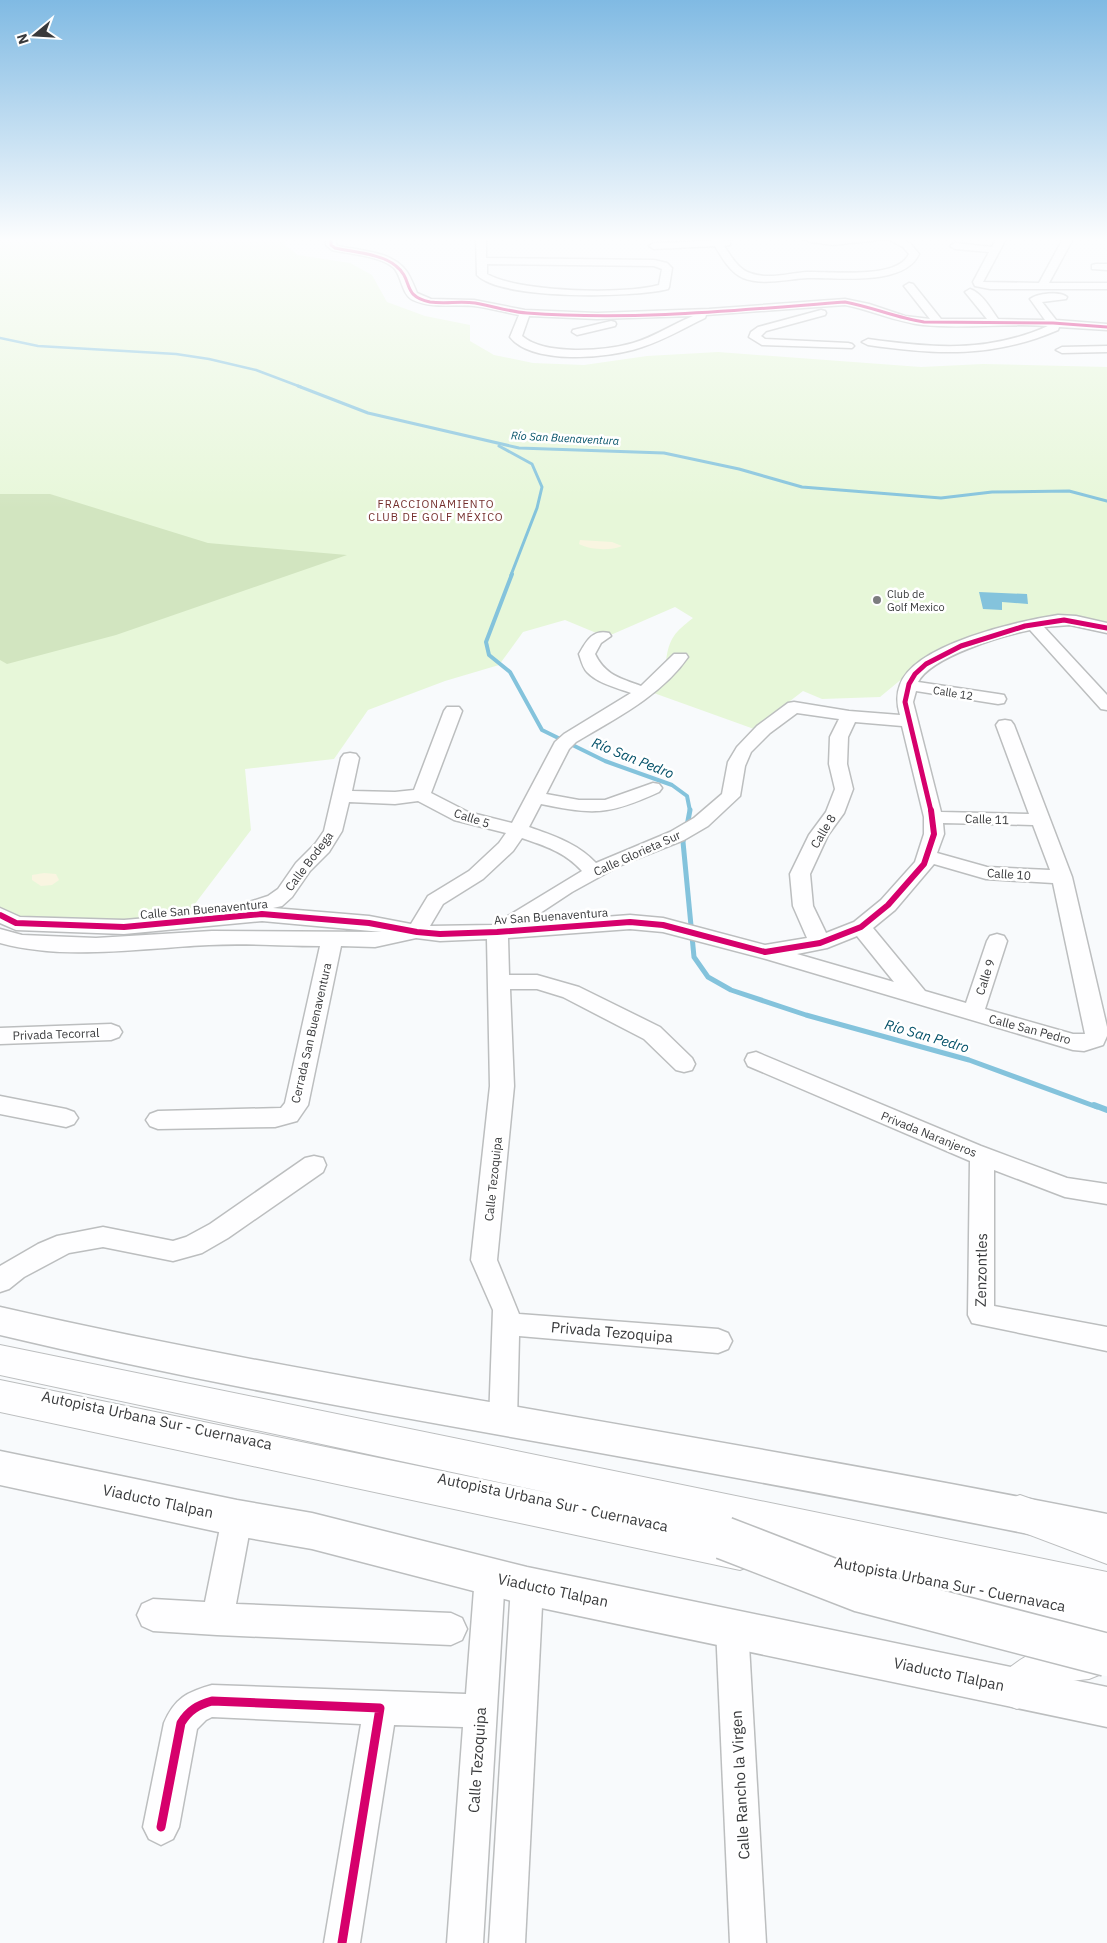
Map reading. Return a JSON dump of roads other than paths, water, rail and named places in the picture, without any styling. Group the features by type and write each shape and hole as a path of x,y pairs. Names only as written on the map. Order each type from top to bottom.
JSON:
{"highway":[{"path":"0,1360 1107,1592"},
{"name":"Autopista Urbana Sur - Cuernavaca","path":"0,1370 438,1464 623,1499 833,1547 1107,1599"},
{"name":"Autopista Urbana Sur - Cuernavaca","path":"0,1386 724,1538 1107,1616"},
{"path":"0,1396 1107,1628"},
{"path":"1020,1514 1107,1546"},
{"path":"724,1538 861,1591 1107,1655"},
{"path":"1017,1688 1043,1668 1062,1659 1088,1658 1107,1660"}],"main road":[{"path":"0,1321 82,1341 503,1421 869,1484 1107,1532"},
{"name":"Viaducto Tlalpan","path":"0,1468 237,1518 312,1530 528,1586 732,1627 1107,1707"}],"street":[{"path":"519,328 516,337 519,342 538,350 580,352 638,345 675,328"},
{"path":"578,332 598,328"},
{"path":"767,328 755,334 755,338 762,342 848,346"},
{"path":"868,342 927,350 986,350 1019,342 1043,334 1054,328"},
{"path":"1062,350 1107,349"},
{"path":"765,952 820,943 861,927 888,905 924,864 934,834 933,818 905,702 908,685 916,672 939,656 994,635 1033,624 1060,619 1107,628"},
{"path":"1033,624 1107,704"},
{"path":"603,636 595,640 587,654 594,670 613,681 643,692"},
{"path":"417,932 435,900 476,875 506,847 518,830 566,742 643,692 670,670 680,657"},
{"name":"Calle 12","path":"908,685 998,699"},
{"name":"Calle Glorieta Sur","path":"497,932 565,888 614,861 677,836 700,822 731,796 740,756 761,732 794,707 848,716 909,721"},
{"path":"341,796 395,798 421,796 453,711"},
{"name":"Calle 8","path":"820,943 803,906 800,874 819,835 835,813 844,789 838,764 839,737 848,716"},
{"name":"Calle San Pedro","path":"765,952 1073,1042 1084,1043 1095,1039 1097,1032 1062,877 1005,725"},
{"name":"Calle Bodega","path":"216,919 262,906 275,901 285,893 303,867 322,848 333,831 350,758"},
{"path":"535,797 582,805 605,806 653,788"},
{"name":"Calle 5","path":"421,796 461,816 518,830 561,845 580,857 594,872"},
{"name":"Calle 11","path":"933,818 1041,820"},
{"name":"Calle 10","path":"928,856 986,873 1062,877"},
{"name":"Calle San Buenaventura","path":"0,915 16,923 124,927 262,914 390,926 417,932 440,934"},
{"name":"Av San Buenaventura","path":"440,934 497,932 630,922 663,925 765,952"},
{"path":"861,927 917,996"},
{"name":"Calle San Buenaventura","path":"0,936 22,942 96,945 212,938 375,940 417,932"},
{"name":"Calle Tezoquipa","path":"497,932 502,1086 484,1260 506,1310 503,1421"},
{"name":"Cerrada San Buenaventura","path":"158,1120 275,1118 289,1114 296,1105 332,939"},
{"name":"Calle 9","path":"973,1014 997,941"},
{"path":"498,982 537,982 571,992 652,1033 684,1064"},
{"name":"Privada Tecorral","path":"0,1036 111,1032"},
{"name":"Privada Naranjeros","path":"756,1060 982,1156 1065,1187 1107,1194"},
{"path":"0,1105 66,1118"},
{"name":"Zenzontles","path":"982,1156 981,1316 1107,1339"},
{"path":"0,1281 23,1264 66,1242 103,1237 173,1251 193,1246 219,1231 314,1165"},
{"name":"Privada Tezoquipa","path":"506,1324 718,1341"},
{"path":"217,1619 237,1518"},
{"name":"Calle Tezoquipa","path":"465,1943 490,1576"},
{"path":"507,1943 528,1586"},
{"path":"152,1615 452,1629"},
{"name":"Calle Rancho la Virgen","path":"732,1627 748,1943"},
{"path":"161,1826 181,1723 188,1711 198,1706 212,1701 480,1712"},
{"path":"342,1943 380,1708"}],"water":[{"path":"979,592 1027,594 1028,604 1002,602 1002,610 983,609"}],"waterway":[{"name":"Río San Buenaventura","path":"0,338 38,346 176,354 209,359 256,370 301,387"},
{"name":"Río San Buenaventura","path":"298,386 368,413 519,448 664,453 739,469 802,487 941,498 992,492 1069,491 1107,501"},
{"name":"Río San Pedro","path":"499,446 532,464 542,487 537,508 511,575"},
{"name":"Río San Pedro","path":"512,574 486,642 489,655 510,672 542,730 605,761 672,785 687,796 690,811"},
{"name":"Río San Pedro","path":"687,826 690,811"},
{"name":"Río San Pedro","path":"685,834 683,842 694,957 708,977 731,990 806,1015 969,1060 1097,1107"},
{"name":"Río San Pedro","path":"1094,1105 1107,1110"}],"place":[{"name":"Club de Golf Mexico","path":"877,600"}],"district":[{"name":"FRACCIONAMIENTO CLUB DE GOLF MÉXICO","path":"436,510"}]}
